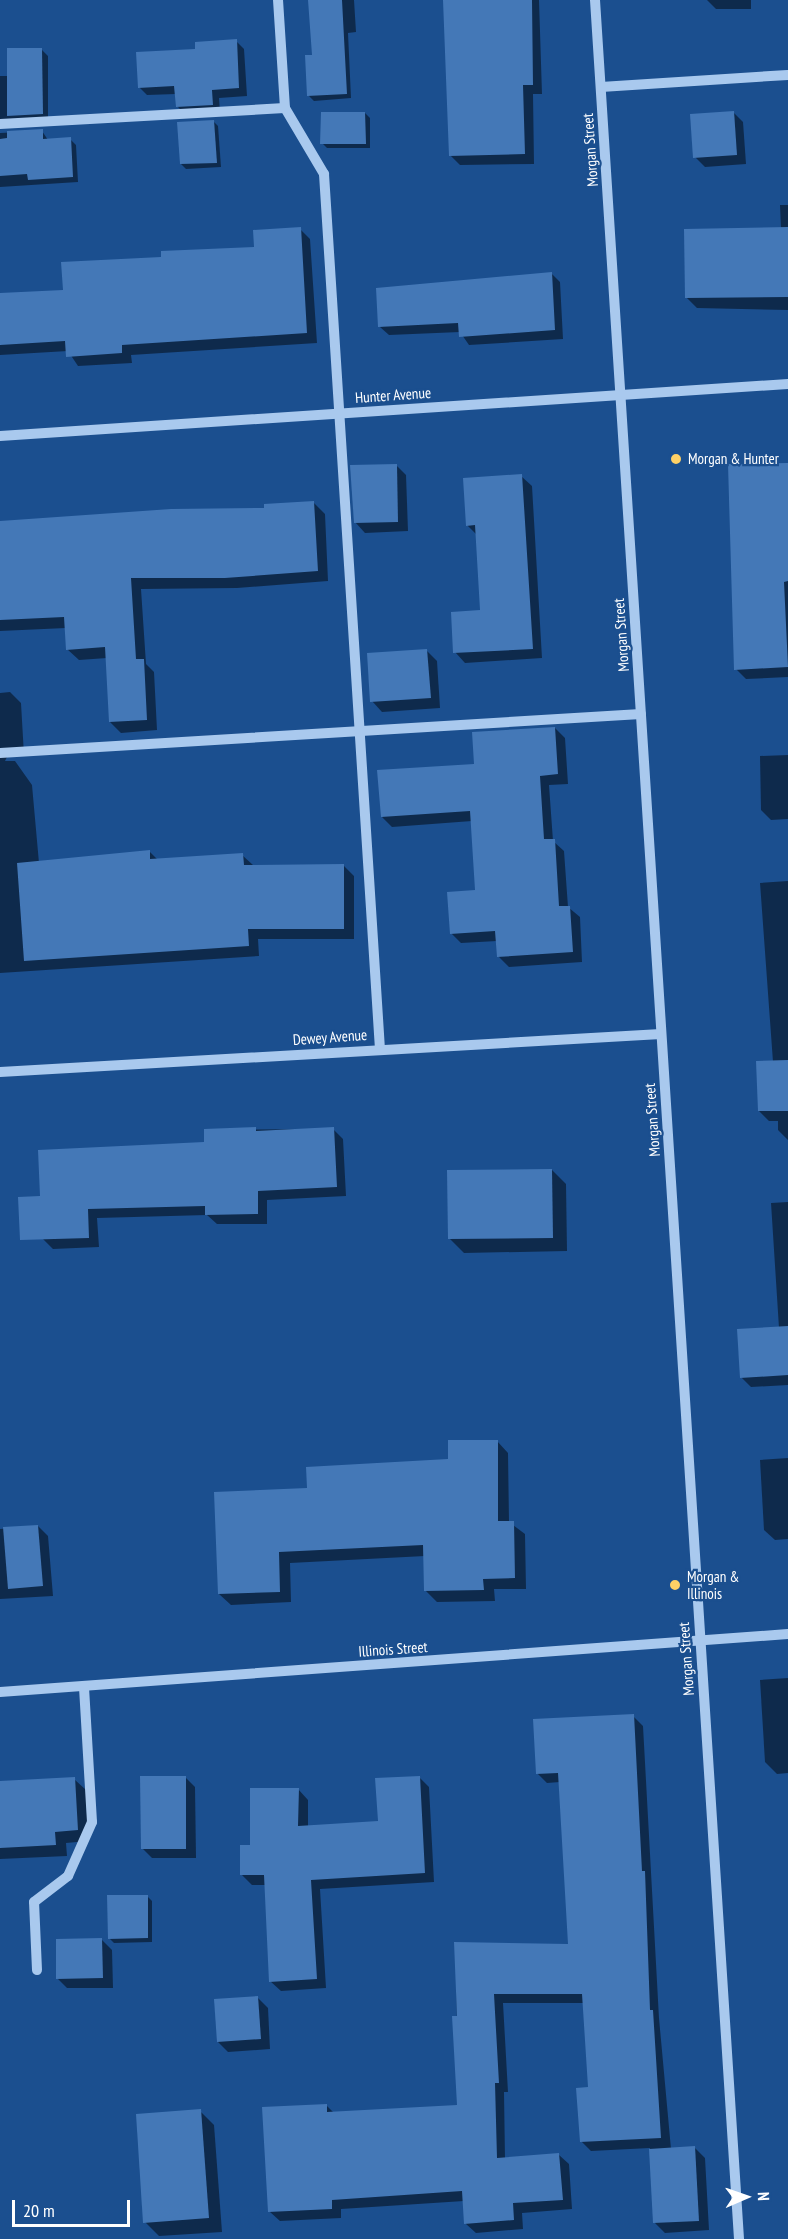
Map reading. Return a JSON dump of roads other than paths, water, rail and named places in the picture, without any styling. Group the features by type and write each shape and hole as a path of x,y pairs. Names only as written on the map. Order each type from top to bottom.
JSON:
{"street":[{"path":"278,0 285,108 324,174 380,1049"},
{"name":"Morgan Street","path":"595,0 739,2239"},
{"path":"601,87 788,75"},
{"path":"0,124 285,108"},
{"name":"Hunter Avenue","path":"0,436 788,384"},
{"path":"0,753 641,714"},
{"name":"Dewey Avenue","path":"0,1072 661,1034"},
{"name":"Illinois Street","path":"0,1692 788,1634"},
{"path":"37,1970 34,1902 68,1876 92,1822 84,1687"}],"place":[{"name":"Morgan & Hunter","path":"676,459"},
{"name":"Morgan & Illinois","path":"675,1585"}]}
